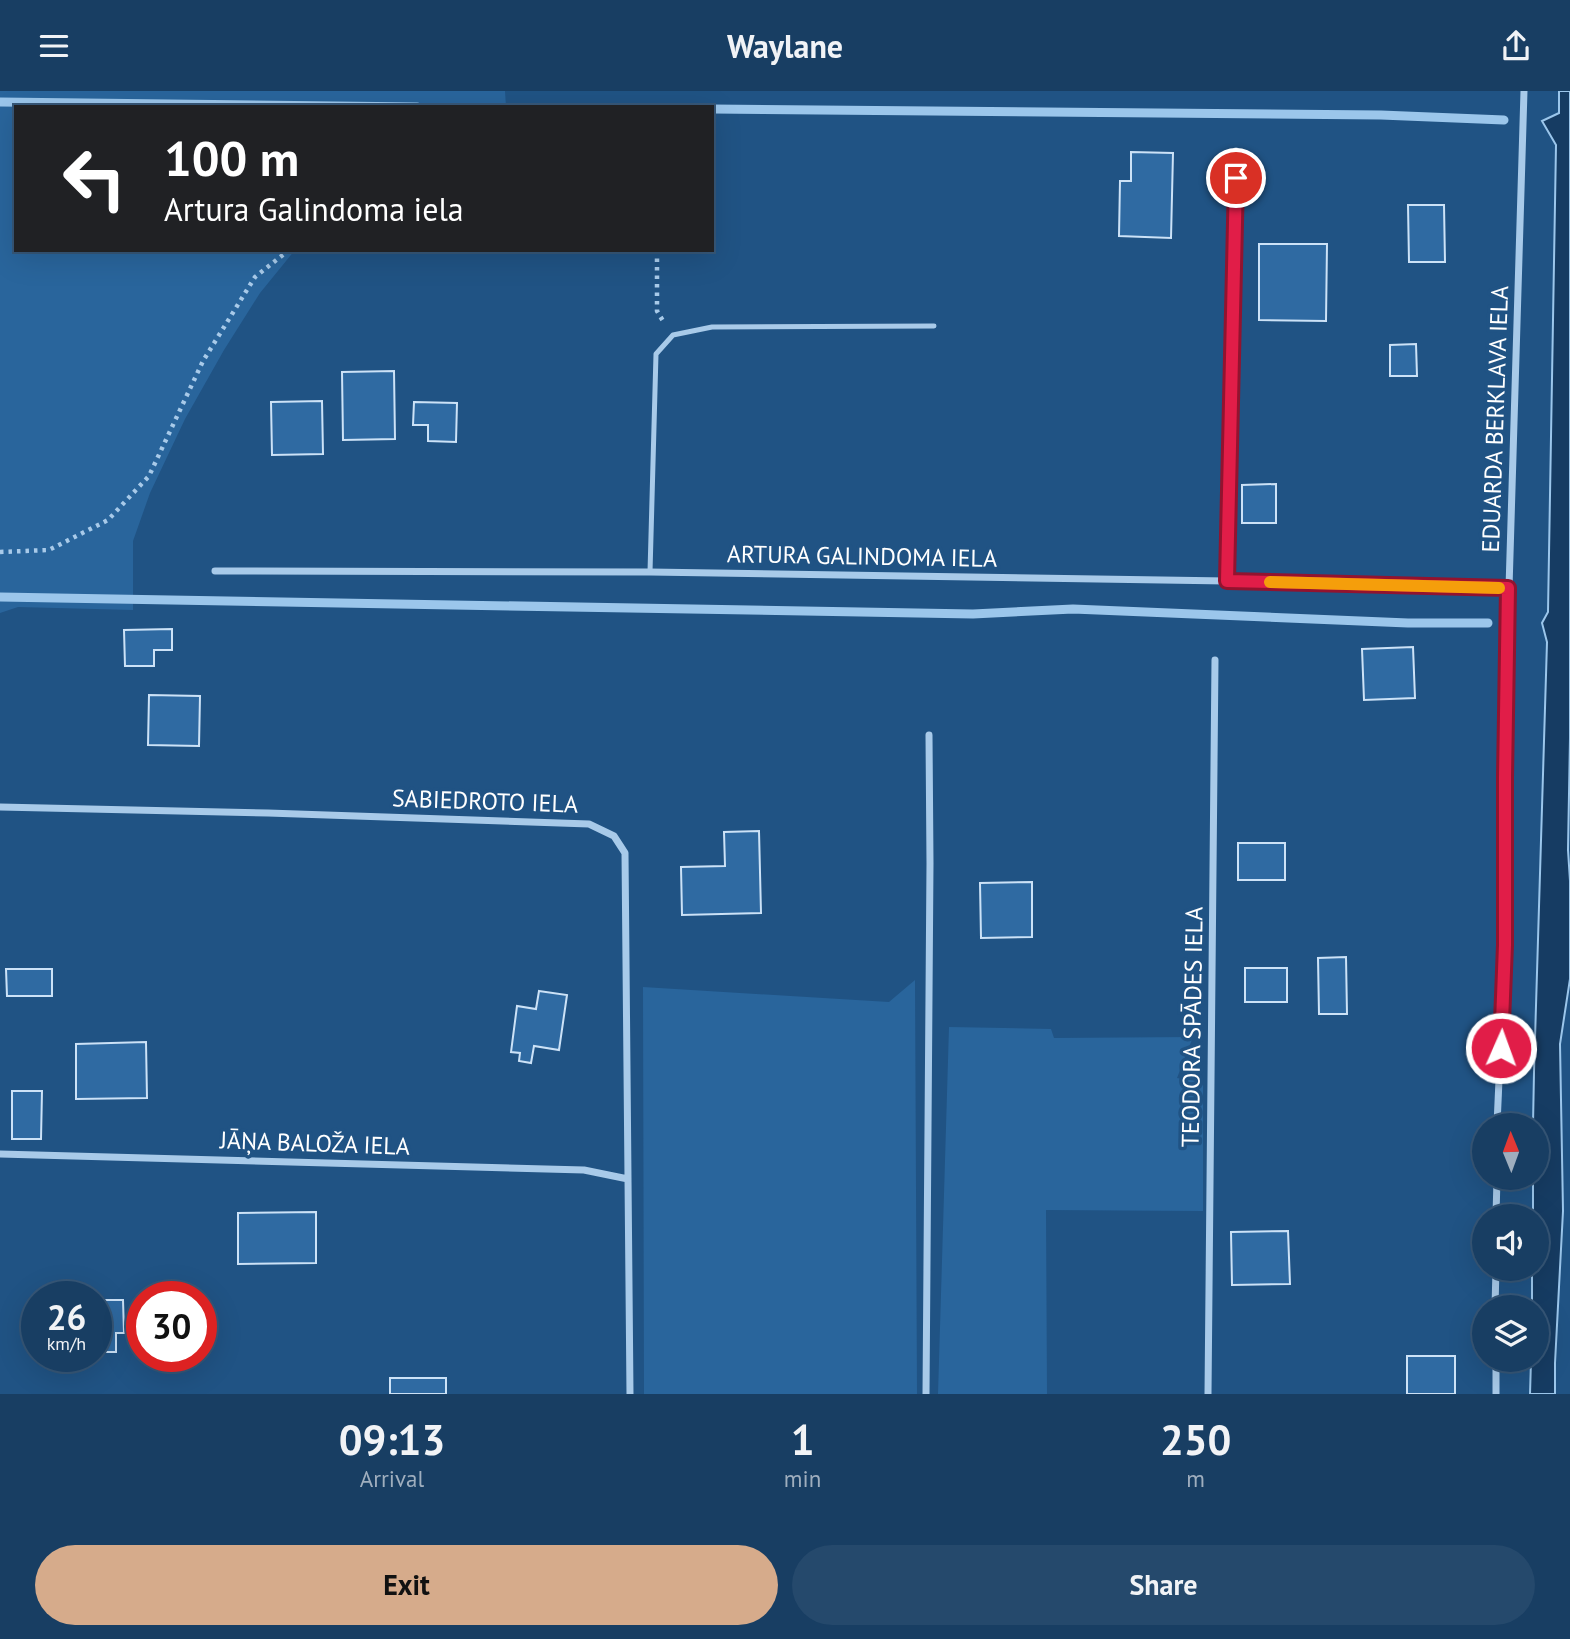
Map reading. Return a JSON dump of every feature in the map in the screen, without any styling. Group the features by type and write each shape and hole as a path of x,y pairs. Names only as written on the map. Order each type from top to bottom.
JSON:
{"street":[{"name":"EDUARDA BERKLAVA IELA","path":"1498,1113 1505,945 1508,588 1524,91"},
{"path":"1227,581 1236,151"},
{"name":"ARTURA GALINDOMA IELA","path":"215,571 650,572 1508,588"},
{"name":"TEODORA SPĀDES IELA","path":"1208,1394 1215,660"},
{"path":"926,1394 929,735"},
{"name":"SABIEDROTO IELA","path":"0,807 294,813 589,824 614,836 625,853 631,1394"},
{"name":"JĀŅA BALOŽA IELA","path":"0,1154 584,1170 628,1179"},
{"path":"1496,1372 1496,1394"}],"lane":[{"path":"650,572 656,354 673,335 712,327 934,326"}],"path":[{"path":"0,552 49,549 108,520 149,476 203,361 255,277 286,252"},
{"path":"657,252 657,311 673,335"}],"shaded area":[{"path":"0,91 505,91 506,105 14,105 14,252 293,252 260,293 224,350 185,419 150,493 133,541 133,610 18,607 0,613"},
{"path":"1559,91 1570,91 1570,979 1560,1044 1563,1211 1555,1394 1530,1394 1531,1372 1549,1372 1549,1295 1532,1295 1532,1281 1549,1281 1549,1204 1533,1204 1533,1190 1549,1190 1549,1113 1533,1113 1547,642 1542,623 1548,612 1556,145 1542,121 1559,113"},
{"path":"915,980 917,1394 644,1394 643,987 889,1002"},
{"path":"949,1027 1051,1029 1054,1038 1193,1037 1177,1078 1203,1082 1203,1211 1046,1210 1047,1394 938,1394"}],"building":[{"path":"1131,152 1173,153 1171,238 1119,236 1120,181 1131,181"},
{"path":"1408,205 1444,205 1445,262 1409,262"},
{"path":"1259,244 1327,244 1326,321 1259,320"},
{"path":"1416,344 1417,376 1390,376 1390,345"},
{"path":"394,371 395,439 343,440 342,372"},
{"path":"322,401 323,454 272,455 271,402"},
{"path":"414,402 457,403 456,442 428,441 428,425 413,425"},
{"path":"1276,484 1276,523 1242,523 1242,485"},
{"path":"172,629 172,650 154,650 154,666 125,666 124,630"},
{"path":"1413,647 1415,698 1364,700 1362,649"},
{"path":"149,695 200,696 199,746 148,745"},
{"path":"759,831 761,913 682,915 681,867 725,866 724,832"},
{"path":"1238,843 1285,843 1285,880 1238,880"},
{"path":"1032,882 1032,937 981,938 980,883"},
{"path":"1346,957 1347,1014 1319,1014 1318,958"},
{"path":"1245,968 1287,968 1287,1002 1245,1002"},
{"path":"6,969 52,969 52,996 7,996"},
{"path":"539,991 567,995 559,1050 534,1046 531,1063 519,1061 520,1053 511,1052 517,1006 536,1009"},
{"path":"146,1042 147,1098 76,1099 76,1044"},
{"path":"12,1091 42,1091 41,1139 12,1139"},
{"path":"316,1212 316,1263 238,1264 238,1213"},
{"path":"1288,1231 1290,1284 1232,1285 1231,1232"},
{"path":"112,1300 123,1300 124,1333 116,1333 116,1352 112,1352"},
{"path":"1407,1356 1455,1356 1455,1394 1407,1394"},
{"path":"390,1378 446,1378 446,1394 390,1394"}],"waterway":[{"path":"0,102 250,105"},
{"path":"714,109 1381,115 1504,120"},
{"path":"0,597 973,614 1073,609 1408,623 1488,623"}],"slow traffic":[{"path":"1270,582 1499,588"}],"route":[{"path":"1236,178 1227,581 1508,588 1505,945 1501,1048"}]}
